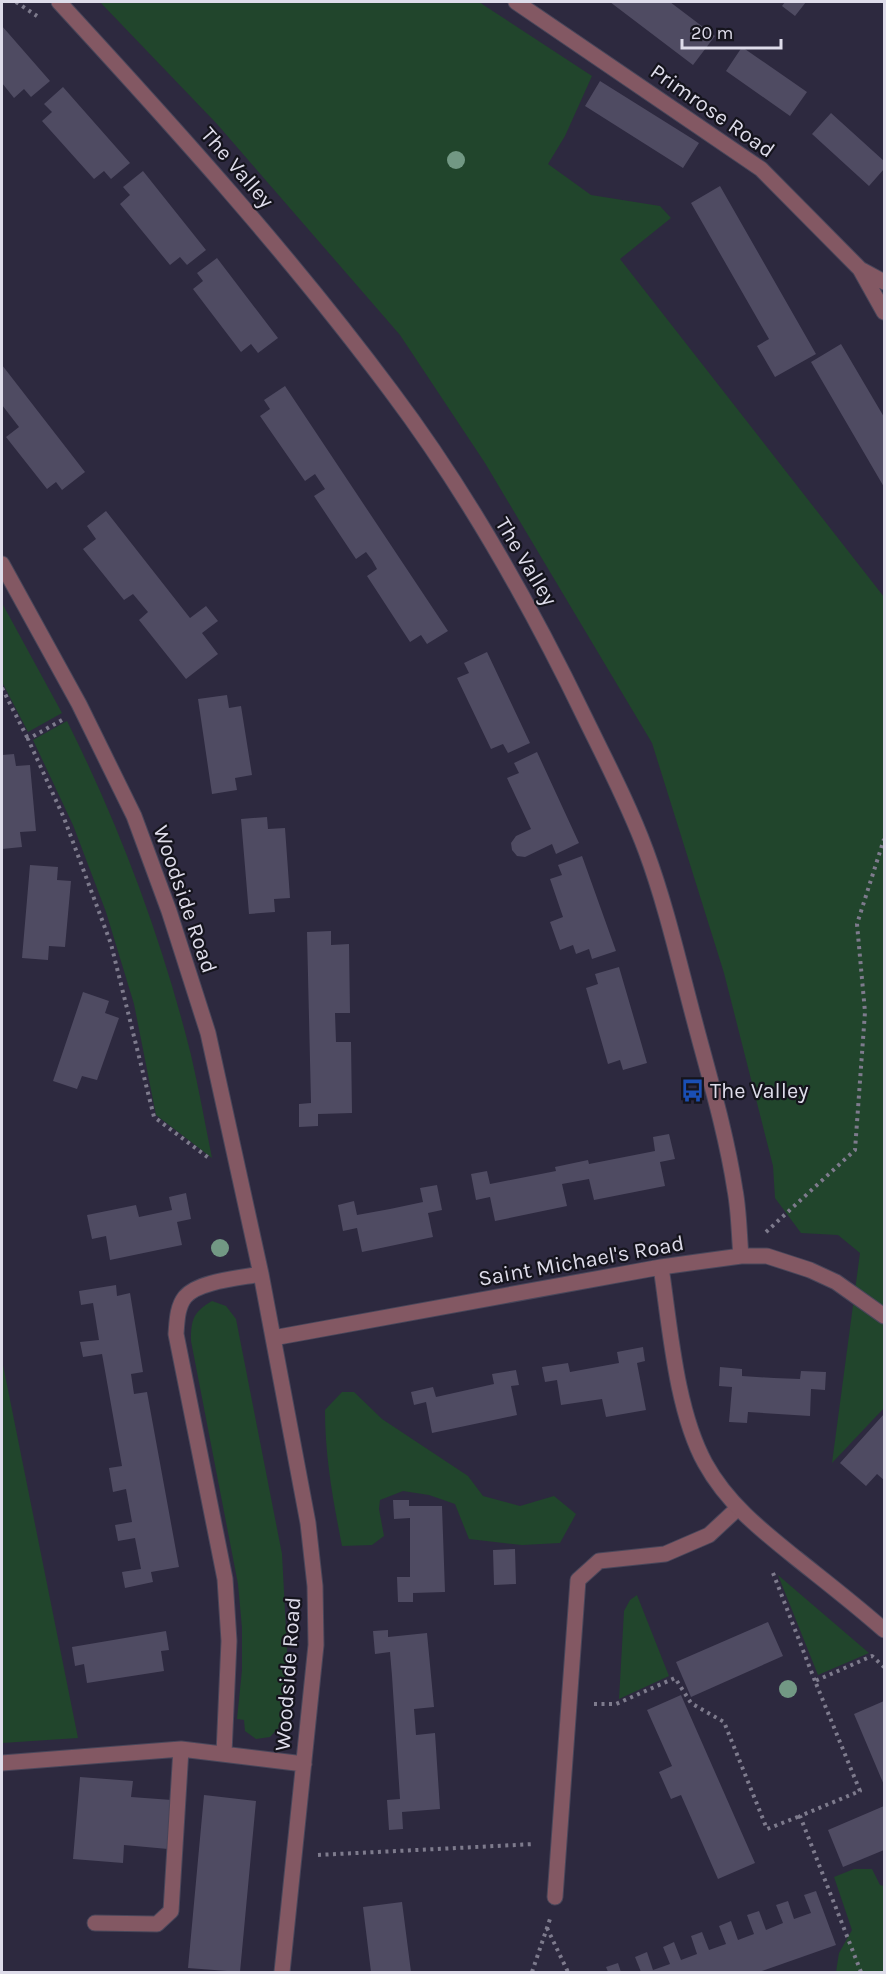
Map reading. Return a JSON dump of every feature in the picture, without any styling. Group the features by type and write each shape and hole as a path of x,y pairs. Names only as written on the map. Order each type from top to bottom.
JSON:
{"street":[{"name":"The Valley","path":"59,2 266,234 392,392 453,480 530,608 630,813 659,889 724,1136 736,1193 741,1256"},
{"name":"Primrose Road","path":"522,3 761,169 860,269 885,312"},
{"name":"Primrose Road","path":"860,269 885,282"},
{"name":"Woodside Road","path":"2,564 81,709 134,816 169,911 208,1033 261,1274 308,1523 315,1586 316,1645 282,1972"},
{"name":"Saint Michael's Road","path":"273,1338 661,1267 741,1256 766,1256 810,1270 836,1282 885,1316"},
{"path":"661,1267 682,1400 704,1462 738,1508 758,1527 885,1630"},
{"path":"224,1754 229,1641 225,1579 176,1334 178,1314 185,1297 201,1286 261,1274"},
{"path":"555,1897 578,1580 600,1561 665,1554 710,1535 738,1508"},
{"path":"95,1923 157,1924 171,1911 181,1749"},
{"path":"2,1764 181,1749 304,1764"}],"path":[{"path":"2,688 64,818 111,944 154,1117 215,1163 236,1159"},
{"path":"28,739 81,709"},
{"path":"741,1256 855,1150 865,1012 857,924 885,839"},
{"path":"569,1704 616,1704 675,1678 692,1703 724,1722 767,1829 860,1791 772,1570 788,1551"},
{"path":"815,1681 872,1656 885,1667"},
{"path":"800,1816 861,1972"},
{"path":"295,1856 560,1842"},
{"path":"532,1972 548,1928 555,1897"},
{"path":"548,1928 568,1972"}],"green space":[{"path":"100,2 479,2 592,76 565,136 548,164 591,195 660,206 671,218 620,259 884,597 884,1408 832,1463 860,1253 838,1235 801,1233 775,1198 773,1166 724,973 652,743 485,463 400,335 217,124"},
{"path":"2,603 62,713 28,732 2,682"},
{"path":"67,721 105,802 153,926 191,1055 212,1158 156,1115 134,1004 106,912 73,825 33,740"},
{"path":"212,1301 226,1306 236,1319 282,1554 287,1649 286,1705 282,1724 270,1737 256,1739 245,1731 244,1720 237,1719 242,1670 242,1628 238,1584 191,1341 194,1317"},
{"path":"2,1360 78,1738 2,1743"},
{"path":"342,1392 354,1392 382,1419 468,1476 483,1496 520,1506 554,1496 576,1514 560,1543 522,1545 469,1539 455,1504 429,1495 403,1491 380,1500 379,1509 384,1536 372,1545 342,1546 328,1462 325,1410"},
{"path":"778,1575 869,1653 818,1675"},
{"path":"637,1595 669,1676 619,1699 624,1611 630,1600"},
{"path":"854,1869 872,1869 880,1885 884,1886 884,1972 836,1972 839,1953 852,1930 834,1877"}],"building":[{"path":"610,2 670,2 715,36 693,65"},
{"path":"785,2 806,2 795,16 782,6"},
{"path":"2,26 50,81 31,97 24,89 14,98 2,83"},
{"path":"742,47 807,92 790,116 726,71"},
{"path":"600,81 699,143 683,168 585,106"},
{"path":"63,87 130,163 111,179 104,171 94,179 42,121 52,112 44,104"},
{"path":"831,113 884,161 884,169 869,186 812,134"},
{"path":"143,171 206,250 187,265 180,257 170,265 120,204 130,195 123,187"},
{"path":"720,186 816,354 775,377 757,346 769,339 691,203"},
{"path":"217,258 278,338 258,353 251,344 241,352 193,289 203,281 197,273"},
{"path":"841,344 884,417 884,487 811,362"},
{"path":"2,365 85,472 62,490 56,482 47,489 6,437 19,427 2,405"},
{"path":"285,386 448,631 427,644 421,635 410,642 367,576 377,569 372,560 366,552 356,559 314,496 325,489 315,474 305,481 260,416 270,409 264,400"},
{"path":"106,511 190,618 206,606 218,621 202,633 218,654 186,679 139,620 148,612 133,594 124,600 83,549 96,539 87,526"},
{"path":"487,652 530,743 508,753 503,744 491,749 457,678 469,673 464,663"},
{"path":"227,695 229,708 241,706 252,775 235,778 237,790 212,794 198,699"},
{"path":"537,752 579,843 556,854 552,844 525,857 517,856 512,850 511,843 516,836 531,829 507,778 519,773 514,763"},
{"path":"14,754 16,766 30,765 36,831 20,832 22,847 2,849 2,755"},
{"path":"267,817 268,829 285,828 290,898 274,899 275,912 249,914 241,819"},
{"path":"582,856 616,951 592,959 589,949 576,954 573,945 560,950 550,922 563,917 550,879 562,875 558,865"},
{"path":"30,865 58,867 57,880 71,881 65,947 49,946 48,960 22,958"},
{"path":"331,931 331,945 349,944 350,1013 335,1013 336,1042 351,1042 352,1113 318,1114 318,1126 299,1127 299,1104 311,1103 307,932"},
{"path":"619,967 647,1063 623,1070 620,1060 608,1064 586,988 598,984 595,974"},
{"path":"83,992 109,1001 105,1013 119,1018 97,1080 82,1076 77,1089 53,1081"},
{"path":"669,1134 675,1159 660,1162 665,1186 594,1200 589,1179 562,1184 567,1206 495,1221 490,1197 476,1200 471,1174 487,1171 490,1184 556,1171 555,1167 588,1160 589,1164 655,1151 653,1137"},
{"path":"437,1185 442,1210 428,1213 433,1237 362,1252 357,1228 343,1231 338,1205 354,1201 357,1215 390,1209 423,1202 420,1188"},
{"path":"186,1193 191,1219 177,1222 182,1245 110,1260 106,1236 92,1239 87,1215 136,1205 139,1217 172,1210 169,1197"},
{"path":"116,1285 117,1296 130,1293 143,1372 131,1374 134,1394 147,1392 179,1567 151,1572 153,1582 125,1588 122,1572 141,1569 135,1538 118,1541 115,1525 132,1522 126,1489 113,1492 109,1468 122,1466 102,1354 83,1357 80,1342 99,1340 93,1303 81,1305 79,1291"},
{"path":"643,1347 645,1361 637,1363 646,1410 606,1417 602,1399 561,1405 557,1380 545,1382 542,1367 568,1363 570,1372 619,1363 617,1352"},
{"path":"720,1367 742,1369 742,1376 774,1378 800,1379 801,1371 826,1372 825,1390 811,1389 810,1416 748,1412 747,1423 729,1422 732,1387 719,1386"},
{"path":"516,1370 519,1385 511,1386 517,1415 432,1433 426,1402 414,1405 411,1392 433,1387 436,1397 494,1384 492,1374"},
{"path":"884,1414 884,1480 877,1474 866,1486 840,1463"},
{"path":"393,1500 409,1500 409,1506 442,1506 445,1592 413,1593 413,1602 398,1602 397,1577 410,1577 410,1518 394,1519"},
{"path":"515,1549 516,1584 494,1585 493,1550"},
{"path":"768,1622 783,1656 691,1697 676,1662"},
{"path":"388,1630 388,1637 427,1633 434,1707 414,1709 416,1735 435,1733 440,1809 402,1812 403,1829 389,1830 387,1800 400,1799 392,1676 390,1652 375,1654 373,1631"},
{"path":"166,1631 169,1650 161,1651 164,1671 87,1683 84,1664 75,1666 72,1647"},
{"path":"681,1695 755,1863 718,1879 681,1795 671,1799 659,1772 672,1766 647,1710"},
{"path":"884,1701 884,1785 854,1714"},
{"path":"80,1777 133,1781 131,1797 172,1800 168,1849 124,1845 123,1863 73,1859"},
{"path":"204,1795 256,1801 240,1972 188,1968"},
{"path":"884,1806 884,1850 843,1867 828,1830"},
{"path":"816,1891 836,1945 759,1972 641,1972 635,1957 647,1952 653,1970 670,1964 663,1947 674,1942 681,1960 697,1954 691,1936 702,1932 709,1950 726,1944 719,1926 731,1921 738,1940 754,1934 747,1915 759,1911 766,1930 783,1923 776,1905 788,1901 794,1919 811,1913 804,1895"},
{"path":"402,1902 411,1972 371,1972 363,1907"},
{"path":"618,1963 621,1972 608,1972 606,1967"}],"place":[{"name":"The Valley","path":"692,1090"}]}
